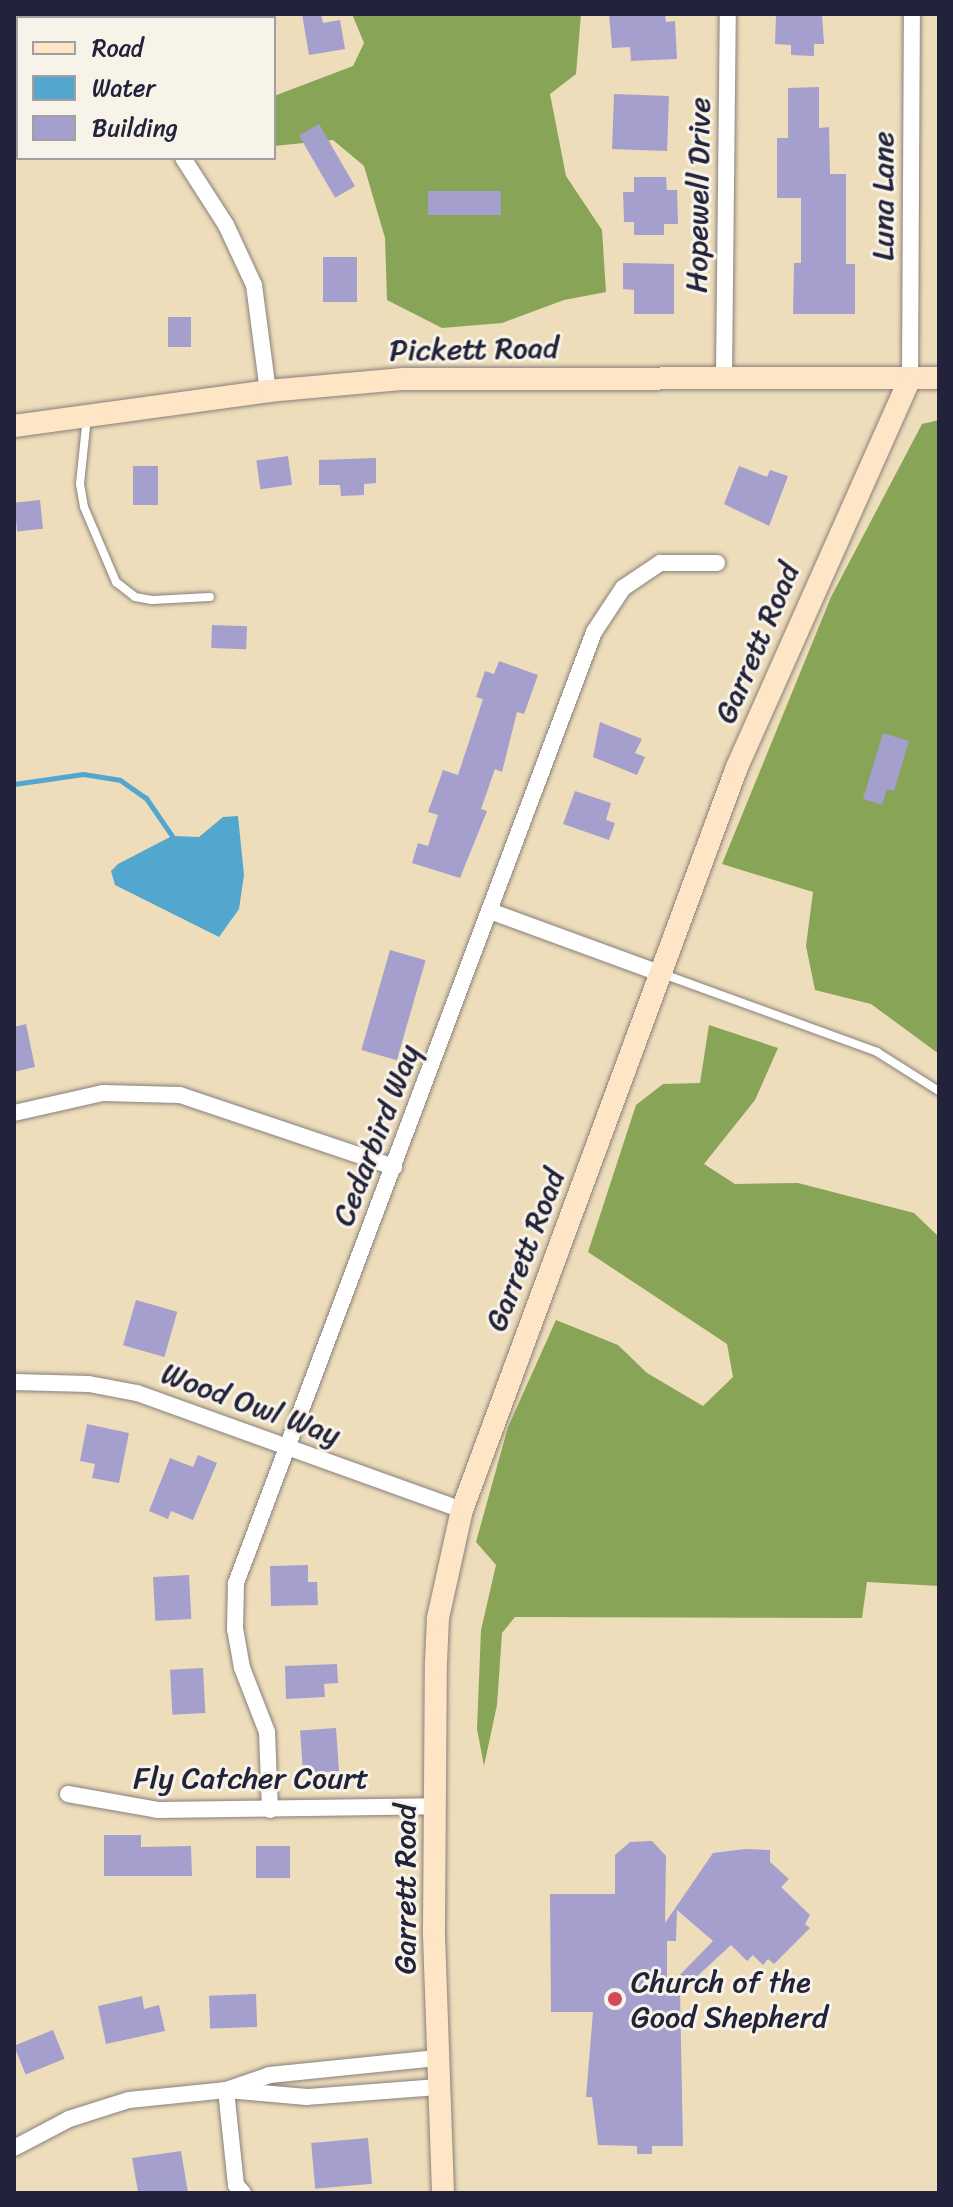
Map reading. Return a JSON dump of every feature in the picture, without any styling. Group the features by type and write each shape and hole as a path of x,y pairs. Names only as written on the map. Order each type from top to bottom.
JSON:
{"street":[{"name":"Hopewell Drive","path":"724,376 728,14"},
{"name":"Luna Lane","path":"910,378 912,14"},
{"path":"184,160 226,225 254,285 268,391"},
{"name":"Pickett Road","path":"14,426 268,391 457,378 939,378"},
{"name":"Garrett Road","path":"443,2193 436,2058 438,1618 462,1510 743,753 910,378"},
{"name":"Cedarbird Way","path":"270,1810 267,1732 242,1668 232,1610 236,1583 490,911 560,717 601,621 623,588 660,563 717,563"},
{"path":"490,911 662,974"},
{"path":"14,1113 91,1094 180,1095 394,1167"},
{"name":"Wood Owl Way","path":"14,1382 89,1384 137,1393 462,1510"},
{"name":"Fly Catcher Court","path":"68,1794 158,1810 435,1806"},
{"path":"14,2148 69,2119 129,2100 226,2090 305,2070 436,2058"},
{"path":"226,2090 307,2097 437,2087"},
{"path":"226,2090 236,2185 243,2193"}],"lane":[{"path":"87,416 80,484 84,507 116,582 144,599 210,597"},
{"path":"662,974 877,1052 939,1091"},
{"path":"305,2070 307,2097"}],"green space":[{"path":"352,14 581,14 576,74 550,94 566,176 602,230 606,292 564,300 502,323 442,328 387,300 385,238 364,166 333,140 276,146 276,95 353,66 364,43"},
{"path":"939,420 939,1054 871,1004 815,990 806,946 813,892 722,864 831,597 922,424"},
{"path":"709,1025 778,1048 755,1100 704,1164 735,1184 798,1183 914,1213 939,1237 939,1586 867,1582 862,1618 515,1617 502,1633 497,1705 484,1766 477,1729 481,1630 496,1565 476,1542 508,1427 556,1320 618,1345 647,1373 703,1406 733,1377 727,1344 588,1252 636,1105 663,1084 700,1083"}],"water":[{"path":"238,816 244,875 239,909 219,937 115,885 111,871 118,864 172,836 199,837 223,817"}],"building":[{"path":"302,14 321,14 323,23 340,20 345,49 309,55"},
{"path":"609,14 665,14 666,22 675,21 677,59 631,61 630,47 612,48"},
{"path":"776,14 822,14 824,44 814,44 814,56 791,55 791,45 775,44"},
{"path":"819,87 819,128 829,127 830,174 846,174 846,264 855,264 855,314 793,314 794,263 801,263 801,198 777,198 777,138 788,138 788,88"},
{"path":"614,94 669,96 667,151 612,149"},
{"path":"319,124 355,186 335,198 299,136"},
{"path":"634,177 666,177 667,190 677,190 678,224 664,224 664,235 634,235 634,222 624,222 623,192 634,192"},
{"path":"428,191 501,191 501,215 428,215"},
{"path":"323,257 357,257 357,302 323,302"},
{"path":"623,263 674,264 674,314 634,314 634,290 623,289"},
{"path":"168,317 191,317 191,347 168,347"},
{"path":"288,456 292,485 260,489 256,460"},
{"path":"376,458 376,483 364,484 364,495 341,496 340,485 319,485 319,460"},
{"path":"133,466 158,466 158,505 133,505"},
{"path":"739,466 767,477 770,470 788,476 769,526 724,504"},
{"path":"40,500 43,529 17,532 14,503"},
{"path":"212,625 247,626 246,649 211,648"},
{"path":"499,661 538,675 524,714 517,712 502,772 495,769 481,809 487,811 460,878 412,863 418,843 428,846 438,815 428,812 443,770 458,775 483,699 476,697 485,671 494,674"},
{"path":"600,722 642,739 635,753 645,757 637,775 593,757"},
{"path":"883,733 909,741 894,791 887,789 882,805 863,799"},
{"path":"575,791 611,803 606,820 615,823 609,840 563,824"},
{"path":"390,950 426,960 397,1060 361,1050"},
{"path":"26,1024 35,1067 14,1072 14,1027"},
{"path":"136,1300 177,1312 164,1357 123,1345"},
{"path":"87,1424 129,1433 119,1483 92,1478 95,1464 80,1461"},
{"path":"198,1455 217,1463 193,1520 171,1511 168,1519 149,1511 170,1458 193,1467"},
{"path":"308,1565 308,1582 317,1582 318,1605 271,1606 270,1566"},
{"path":"189,1575 191,1619 155,1621 153,1577"},
{"path":"337,1664 338,1683 324,1684 325,1697 286,1699 285,1666"},
{"path":"203,1668 205,1713 172,1715 170,1670"},
{"path":"336,1728 339,1771 303,1773 300,1731"},
{"path":"104,1835 141,1835 141,1847 191,1846 192,1876 104,1876"},
{"name":"Church of the Good Shepherd","path":"652,1841 666,1856 665,1923 713,1853 746,1849 770,1850 770,1862 789,1879 781,1887 810,1915 805,1924 810,1928 774,1964 768,1959 763,1965 753,1955 747,1961 731,1945 680,1992 683,2146 652,2146 652,2154 637,2154 637,2146 598,2145 592,2097 586,2097 593,2012 551,2012 550,1894 615,1894 615,1855 630,1842","holes":["677,1910 713,1941 667,1988 667,1941 676,1941"]},
{"path":"256,1846 290,1846 290,1878 256,1878"},
{"path":"256,1994 257,2027 210,2029 209,1996"},
{"path":"142,1996 144,2009 159,2005 165,2031 106,2044 98,2006"},
{"path":"53,2030 65,2059 26,2074 14,2046"},
{"path":"368,2138 372,2184 315,2189 311,2143"},
{"path":"181,2151 188,2193 138,2192 132,2158"}],"waterway":[{"path":"14,784 83,774 120,780 146,798 172,836"}],"place":[{"name":"Church of the Good Shepherd","path":"615,1999"}]}
